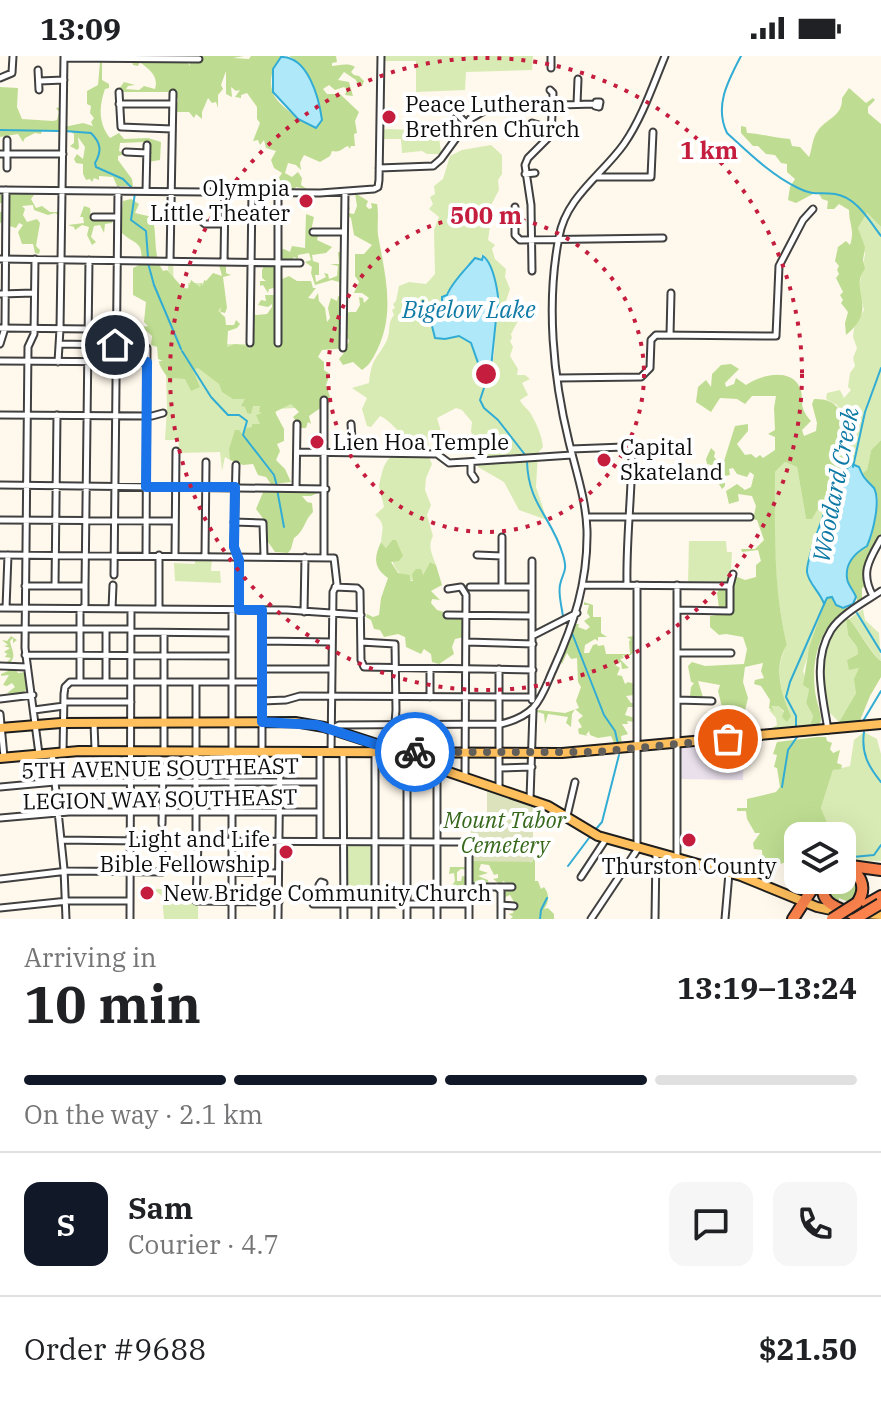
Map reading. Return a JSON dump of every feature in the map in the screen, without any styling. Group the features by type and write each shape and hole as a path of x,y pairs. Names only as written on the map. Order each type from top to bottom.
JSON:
{"highway":[{"path":"856,868 881,870"},
{"path":"856,873 862,881 863,893 858,910"},
{"path":"793,919 809,894"},
{"path":"823,894 827,902 836,908 858,910"},
{"path":"841,919 881,896"},
{"path":"832,919 881,904"}],"main road":[{"path":"1,728 131,722 262,722 337,728 392,752 530,799 606,839 729,872 827,910 858,910 881,915"},
{"path":"405,755 637,748 881,724"},
{"path":"2,757 95,751 392,752"}],"street":[{"path":"0,78 12,73 13,56"},
{"path":"0,344 3,190 345,192 378,187 381,56"},
{"path":"551,56 551,68"},
{"path":"337,728 355,724 499,724 516,719 533,708 542,695 577,613 587,546 586,517 558,378 553,321 558,241 570,207 631,132 665,56"},
{"path":"58,362 64,57 199,59"},
{"path":"38,70 39,90"},
{"path":"577,104 578,79"},
{"path":"39,81 64,80"},
{"path":"532,271 531,205 525,174 527,160 548,141 552,129 550,90"},
{"path":"119,92 119,125 122,128 172,129"},
{"path":"170,261 173,93"},
{"path":"119,104 172,104"},
{"path":"379,168 433,166 478,113 495,106 594,104"},
{"path":"456,113 467,124"},
{"path":"532,123 552,129"},
{"path":"595,177 651,177 653,132"},
{"path":"7,140 3,154 7,168"},
{"path":"126,152 147,149 146,191"},
{"path":"3,154 63,154"},
{"path":"525,174 535,173"},
{"path":"114,575 118,191"},
{"path":"224,262 225,192"},
{"path":"250,343 252,192"},
{"path":"278,192 278,343"},
{"path":"343,348 345,192"},
{"path":"515,207 516,239 663,238"},
{"path":"558,378 641,377 650,368 652,338 670,335 776,336 777,271 803,220 813,209"},
{"path":"94,217 117,217"},
{"path":"199,219 205,224 224,224"},
{"path":"163,224 171,227"},
{"path":"313,232 344,232"},
{"path":"3,259 300,263"},
{"path":"35,259 34,336 28,347 25,655 39,754"},
{"path":"80,682 80,629 85,586 89,260"},
{"path":"3,294 34,293"},
{"path":"670,335 671,293"},
{"path":"2,328 89,329"},
{"path":"59,344 115,345"},
{"path":"146,555 147,348"},
{"path":"0,361 147,362"},
{"path":"324,400 324,557"},
{"path":"0,415 146,416 163,413"},
{"path":"55,586 57,415"},
{"path":"296,488 297,424"},
{"path":"351,424 353,453"},
{"path":"297,452 437,454 449,463 650,446"},
{"path":"627,584 632,448"},
{"path":"175,555 176,451"},
{"path":"205,556 206,462"},
{"path":"471,462 471,473 475,479"},
{"path":"232,919 232,633 236,610 236,465"},
{"path":"0,485 326,487"},
{"path":"586,517 750,517"},
{"path":"0,520 175,521"},
{"path":"234,522 264,525 264,556"},
{"path":"502,537 502,587"},
{"path":"873,596 867,585 866,566 881,539"},
{"path":"0,555 264,556 336,560 332,697 337,728 331,752"},
{"path":"8,555 3,608 262,610 361,615"},
{"path":"159,555 159,609"},
{"path":"477,555 502,556"},
{"path":"304,612 305,557"},
{"path":"530,799 532,561"},
{"path":"677,610 730,614 733,574"},
{"path":"112,609 113,585"},
{"path":"582,585 730,586"},
{"path":"591,919 623,874 637,847 637,585"},
{"path":"677,585 677,858"},
{"path":"25,586 85,586"},
{"path":"335,587 360,589 362,666 533,670"},
{"path":"448,589 461,587 465,590 465,776"},
{"path":"470,587 532,587"},
{"path":"828,730 819,678 825,645 835,625 881,591"},
{"path":"130,919 131,609"},
{"path":"262,610 262,752"},
{"path":"533,636 577,613"},
{"path":"447,615 532,616"},
{"path":"0,629 232,633"},
{"path":"106,629 106,682"},
{"path":"164,633 164,752"},
{"path":"262,641 332,642"},
{"path":"361,642 395,644 396,697 392,752"},
{"path":"466,642 533,644"},
{"path":"677,653 731,653"},
{"path":"25,655 232,656"},
{"path":"0,666 27,667"},
{"path":"262,669 332,669"},
{"path":"430,669 430,697"},
{"path":"499,669 499,789"},
{"path":"63,752 64,704 66,686 70,682 262,682"},
{"path":"196,682 196,901 279,902"},
{"path":"0,699 33,695"},
{"path":"262,701 300,696 532,697"},
{"path":"677,700 712,701"},
{"path":"34,710 64,704 131,702"},
{"path":"0,714 2,757"},
{"path":"94,723 95,751"},
{"path":"52,752 66,919"},
{"path":"278,919 280,752"},
{"path":"320,752 320,840"},
{"path":"343,752 344,919"},
{"path":"375,753 375,919"},
{"path":"405,755 407,919"},
{"path":"162,824 163,767"},
{"path":"437,919 435,840 438,767"},
{"path":"499,768 532,767"},
{"name":"5TH AVENUE SOUTHEAST","path":"0,787 55,782 320,782"},
{"path":"567,816 575,782"},
{"name":"LEGION WAY SOUTHEAST","path":"0,818 59,812 320,812"},
{"path":"581,877 606,839"},
{"path":"61,840 469,842 469,919"},
{"path":"0,879 64,872 162,872 162,841"},
{"path":"655,919 656,852"},
{"path":"231,872 278,873"},
{"path":"725,919 729,872"},
{"path":"323,886 324,904"},
{"path":"469,887 512,887"},
{"path":"497,887 501,890 501,919"},
{"path":"0,908 66,902 130,901"},
{"path":"313,904 468,904"},
{"path":"501,905 514,906"}],"shaded area":[{"path":"744,744 743,780 679,779 679,748"}],"green space":[{"path":"85,56 117,59 115,63 102,62 102,80 109,84 109,88 105,89 101,114 110,138 119,133 124,139 148,138 161,142 160,160 148,162 144,142 120,143 119,151 125,154 118,156 118,160 132,179 133,186 117,186 113,177 99,176 99,180 94,178 92,182 86,180 83,164 76,163 74,159 77,154 83,159 85,147 78,137 79,148 70,146 74,143 74,134 64,127 83,123 93,126 87,91 98,85 100,62 90,61"},
{"path":"125,56 183,56 190,66 188,56 244,56 233,58 249,59 251,56 283,56 272,75 271,87 275,97 298,119 322,120 308,75 289,56 336,56 337,62 332,66 346,64 355,67 351,72 364,81 358,87 356,80 344,72 338,80 349,82 353,96 345,95 347,89 344,87 335,90 329,85 323,89 327,94 340,94 359,112 355,121 355,146 332,151 320,162 304,155 301,170 288,163 285,173 292,177 298,172 302,178 301,185 307,189 296,187 294,190 283,190 278,179 282,173 274,168 271,160 276,151 266,148 264,140 260,145 258,140 253,141 260,123 257,107 247,93 241,98 235,97 240,90 231,87 232,97 226,94 226,71 221,85 223,89 218,95 218,108 216,102 212,103 208,98 202,119 196,114 194,118 189,112 175,112 178,99 175,92 117,92 124,82 135,85 126,89 139,90 144,86 155,89 156,80 150,70 140,62 138,66 128,63 124,60"},
{"path":"383,56 533,56 532,70 466,72 465,90 416,92 416,61 383,61"},
{"path":"0,87 18,88 17,107 22,119 57,120 59,112 56,108 61,107 60,133 56,130 42,131 25,138 23,142 18,134 0,137"},
{"path":"849,88 866,103 873,98 875,100 868,107 868,113 881,124 881,227 867,213 858,228 865,247 865,269 860,284 862,308 856,325 846,335 848,312 841,303 840,295 843,292 836,278 839,266 835,261 838,247 846,241 850,245 849,210 839,204 834,209 827,209 828,201 819,194 796,203 788,200 795,179 787,172 787,164 753,146 741,133 741,126 746,127 747,133 790,139 792,146 800,147 809,157 815,135 840,109 842,98"},
{"path":"382,130 438,131 441,152 402,153 401,139 382,139"},
{"path":"491,145 502,155 499,190 488,211 491,220 488,240 495,245 492,249 495,259 506,269 505,277 510,289 502,313 505,318 519,319 511,334 513,347 510,356 518,369 517,375 530,379 522,383 528,395 520,400 531,414 542,439 536,487 547,520 519,510 504,482 478,467 472,422 462,410 456,408 437,418 443,438 438,441 428,439 429,449 426,451 432,464 425,490 431,505 427,515 433,536 431,551 436,565 430,562 422,577 410,581 394,564 392,540 386,548 381,542 382,524 375,515 384,507 379,486 384,466 391,457 405,456 405,436 380,416 371,427 367,426 362,409 367,398 352,388 369,383 373,363 388,337 399,286 409,282 426,284 435,274 434,230 439,217 429,209 433,204 430,197 435,194 434,186 443,179 450,156 462,150","holes":["483,254 496,282 497,313 502,316 496,319 494,355 491,368 484,377 470,342 459,336 435,338 435,328 444,299 468,264 483,260"]},
{"path":"13,185 15,192 34,195 31,199 36,208 42,206 50,212 59,212 58,215 48,215 34,210 33,205 22,206 27,222 37,219 40,223 36,246 39,254 35,253 33,244 22,244 18,232 23,225 19,223 16,228 6,225 4,214 0,223 4,203 0,203 0,195 3,194 4,200 5,193"},
{"path":"355,193 368,201 366,206 369,209 372,208 371,203 377,204 387,296 381,341 371,361 362,370 353,362 343,365 339,359 348,348 322,350 318,357 324,362 324,370 330,374 326,385 330,397 328,406 309,416 311,424 308,422 306,428 301,428 293,417 299,412 291,404 275,412 284,429 284,441 277,444 280,451 276,460 291,482 271,484 266,477 258,475 253,464 243,465 230,460 229,449 235,430 243,435 252,424 260,424 256,415 262,413 259,412 260,406 253,406 251,414 247,413 241,406 245,399 233,399 222,392 219,384 198,368 193,370 200,387 191,391 185,379 173,378 171,385 161,367 159,361 163,361 158,359 157,347 151,345 152,336 142,327 148,326 144,322 146,302 133,295 133,268 141,264 141,250 120,231 123,201 131,199 139,204 135,213 152,217 160,265 183,288 188,289 191,280 203,286 204,280 213,273 222,276 219,265 226,266 226,273 231,275 223,277 227,308 225,313 221,312 221,307 218,311 225,317 226,325 234,325 236,320 240,324 228,331 227,347 235,344 247,346 250,350 246,320 249,320 246,316 250,312 267,314 272,307 272,304 268,307 258,305 261,300 266,301 265,295 275,295 274,288 269,289 268,293 263,285 260,286 260,281 266,281 262,278 265,264 275,262 280,280 289,276 297,281 311,281 313,288 316,288 308,298 314,299 318,293 327,322 331,298 337,301 338,296 341,297 339,344 342,347 349,340 346,337 345,316 356,312 360,305 359,297 363,298 364,303 369,298 362,293 354,293 359,282 355,276 355,254 364,254 372,245 354,235 351,218 347,215 348,206 348,213 354,214 357,206"},
{"path":"84,206 90,208 91,218 106,218 108,214 114,217 112,223 105,224 104,233 100,225 94,226 91,237 96,242 92,245 87,235 89,227 82,225 75,230 68,225 84,223 83,217 80,217"},
{"path":"867,213 881,227 881,440 871,450 865,480 877,494 864,480 843,472 815,537 808,563 810,580 824,604 803,671 809,689 806,703 813,716 810,726 769,730 777,725 776,718 769,710 772,710 770,705 778,706 784,712 783,717 790,716 780,680 781,662 787,645 777,581 775,472 785,462 797,467 806,519 845,462 851,431 837,405 826,399 827,393 840,390 844,398 851,390 848,387 850,373 855,366 853,358 857,348 854,328 864,310 859,288 865,254 858,228"},
{"path":"306,214 314,217 311,231 319,233 317,240 332,247 326,253 312,255 313,261 319,263 316,282 326,277 324,273 328,274 329,279 337,276 338,266 330,264 339,264 338,252 342,252 340,294 339,282 332,280 315,285 312,267 305,262 311,260 309,253 298,255 298,259 279,259 279,250 290,252 292,246 305,248"},
{"path":"168,262 173,262 174,288 188,288 188,283 221,283 221,344 272,344 295,348 296,408 276,409 276,434 230,452 230,460 225,457 222,471 220,452 178,453 179,440 165,440"},
{"path":"731,364 739,369 725,383 726,387 734,384 736,378 746,385 773,375 794,380 801,391 802,406 811,421 802,430 804,436 816,431 814,399 835,405 853,437 842,468 812,519 806,519 797,467 785,462 775,472 777,581 787,645 779,671 791,716 787,722 782,717 784,711 778,706 771,706 774,712 769,708 770,700 761,686 754,684 755,680 764,678 761,671 763,663 745,667 743,682 748,698 744,714 702,713 719,712 722,707 718,691 720,685 698,681 703,697 690,696 694,683 691,682 688,666 692,662 705,666 744,664 747,649 743,637 719,635 710,627 710,616 729,613 719,608 717,593 722,587 735,576 745,580 756,577 756,565 761,561 758,550 742,552 741,549 755,549 764,540 757,520 753,519 756,506 752,496 738,494 739,501 729,504 726,491 737,484 745,490 751,487 754,475 750,472 747,477 737,474 733,468 729,469 730,475 725,476 722,489 717,481 719,476 713,475 706,459 711,448 720,463 724,461 735,426 748,424 748,431 737,444 745,455 751,454 756,458 760,455 763,458 775,450 775,437 768,434 775,430 776,396 752,396 745,404 737,399 720,398 711,412 696,402 698,387 706,380 711,387 712,374 721,365"},
{"path":"881,440 881,539 869,560 867,585 862,588 862,601 858,604 846,580 850,560 868,544 874,527 877,494 863,473 867,470 871,450"},
{"path":"264,490 322,491 302,496 312,503 313,512 294,538 288,553 275,552 266,539 267,524 256,509"},
{"path":"392,540 396,540 403,556 399,561 391,562 398,573 410,575 410,581 413,581 412,574 416,569 421,569 423,575 430,562 436,565 442,585 431,591 440,600 432,599 431,603 437,610 462,617 464,637 455,639 452,647 454,654 439,664 432,662 431,654 424,649 421,654 406,647 405,637 398,634 384,637 366,617 367,614 373,617 379,615 388,578 377,566 376,557 381,542 386,548"},
{"path":"689,541 726,541 727,552 732,552 730,586 688,584"},
{"path":"195,557 212,557 211,571 220,571 221,583 175,581 174,563 195,564"},
{"path":"832,597 843,608 848,608 830,624 816,655 814,679 821,721 819,725 810,726 813,716 806,703 809,689 803,685 809,648 824,604 827,598"},
{"path":"584,602 593,605 593,617 601,617 601,633 607,637 598,637 598,641 595,639 585,645 584,653 589,653 597,644 604,645 606,654 630,654 631,640 627,637 635,636 634,652 628,657 622,655 624,658 620,659 629,668 622,669 621,662 615,665 620,668 617,675 622,676 625,684 635,684 634,695 626,696 631,703 635,700 635,707 628,707 625,715 635,718 635,722 622,724 628,734 621,736 622,745 619,746 617,740 615,745 611,736 598,738 590,735 589,731 588,736 579,734 578,729 582,727 578,720 583,716 575,709 579,708 576,701 581,687 577,658 571,659 567,653 562,664 559,658 575,624 586,630 590,627 584,621 590,617 587,613 589,605 584,605"},
{"path":"863,609 865,620 879,633 881,661 849,619"},
{"path":"846,617 848,635 858,654 847,660 860,667 856,693 839,722 827,710 822,672 832,631"},
{"path":"846,619 881,661 881,677 859,723 841,725 839,722 856,693 854,679 859,668 849,670 847,660 858,654 848,635"},
{"path":"11,636 17,640 13,643 13,638 10,641 13,655 10,663 18,673 26,672 29,688 19,695 7,693 15,687 12,683 3,685 9,675 1,676 8,671 5,664 11,658 5,657 7,654 11,656 4,652 10,648 4,646 8,645 2,640 7,641"},
{"path":"539,710 565,713 575,710 571,727 566,723 568,717 548,714 545,724 544,714 538,712 535,716 532,712"},
{"path":"864,732 877,739 881,754 881,861 856,860 856,822 827,822 821,808 833,770 850,766 854,740"},
{"path":"826,737 832,743 830,749 833,753 840,750 837,763 842,765 841,769 833,770 821,808 827,822 784,822 784,862 772,866 763,865 762,850 754,849 753,843 760,833 755,833 746,811 737,811 737,808 747,808 747,799 776,792 780,787 777,768 774,767 777,755 773,754 777,742"},
{"name":"Mount Tabor Cemetery","path":"487,788 533,804 533,862 471,861 471,813 487,813"},
{"path":"345,842 373,843 372,903 346,902"},
{"path":"532,849 535,852 535,881 546,890 548,898 544,909 548,908 554,914 554,919 510,919 513,917 509,914 513,913 514,908 506,904 508,901 514,902 510,895 503,898 503,892 509,891 505,886 508,884 503,881 501,885 493,879 498,878 498,874 494,875 489,865 481,864 479,870 488,873 478,876 488,880 489,885 472,885 468,870 461,869 457,872 457,881 461,881 462,876 468,877 467,885 460,885 461,889 457,890 451,887 455,881 454,873 449,874 450,867 469,867 471,854 476,861 530,860 531,863"},
{"path":"858,881 860,895 849,902 839,898 839,901 832,901 830,894 856,894"},
{"path":"149,889 182,889 182,903 198,903 198,919 164,919 162,896 149,892"}],"water":[{"path":"281,57 298,63 310,80 322,120 316,128 298,119 273,92 273,69"},
{"name":"Bigelow Lake","path":"483,256 496,283 497,313 501,316 496,319 490,373 483,377 471,343 459,336 435,338 432,326 437,310 442,307 442,297 447,295 475,258 482,260"},
{"path":"852,464 859,467 874,488 876,508 867,546 849,563 847,580 856,597 853,604 843,608 836,605 832,597 827,598 824,604 807,572 833,490 843,472"}],"waterway":[{"name":"Woodard Creek","path":"741,56 727,84 722,103 727,133 788,183 808,192 835,194 849,200 881,236"},
{"path":"0,130 60,131"},
{"path":"65,131 91,133 99,147 96,167 123,179 131,187"},
{"path":"135,193 131,220 146,231 148,258"},
{"path":"148,263 181,349"},
{"path":"182,351 211,397 228,415 239,415 247,421 243,435 274,475 277,486"},
{"name":"Woodard Creek","path":"853,467 865,412 881,368"},
{"path":"482,376 484,388 480,400 484,408 498,420 526,456"},
{"path":"527,461 536,500 558,542 564,561 560,589 563,617"},
{"path":"277,489 284,527"},
{"path":"796,726 796,716 786,697 825,602"},
{"name":"Woodard Creek","path":"857,613 881,652"},
{"path":"572,633 618,744"},
{"name":"Woodard Creek","path":"863,721 881,691"},
{"name":"Woodard Creek","path":"864,732 866,759 881,782"},
{"path":"782,787 788,750 797,737"},
{"path":"596,829 602,822 619,755"},
{"path":"568,866 589,838"},
{"name":"Woodard Creek","path":"856,857 874,855 881,845"},
{"path":"540,919 547,898"}],"way so far":[{"path":"415,752 596,752 728,739"}],"place":[{"name":"Peace Lutheran Brethren Church","path":"389,117"},
{"name":"Olympia Little Theater","path":"306,201"},
{"name":"Lien Hoa Temple","path":"317,442"},
{"name":"Capital Skateland","path":"604,460"},
{"name":"Thurston County","path":"689,840"},
{"name":"Light and Life Bible Fellowship","path":"286,852"},
{"name":"New Bridge Community Church","path":"147,893"}],"route":[{"path":"115,345 116,362 147,362 146,487 235,487 234,547 239,560 239,610 262,610 262,722 317,725 393,750 415,752"}]}
